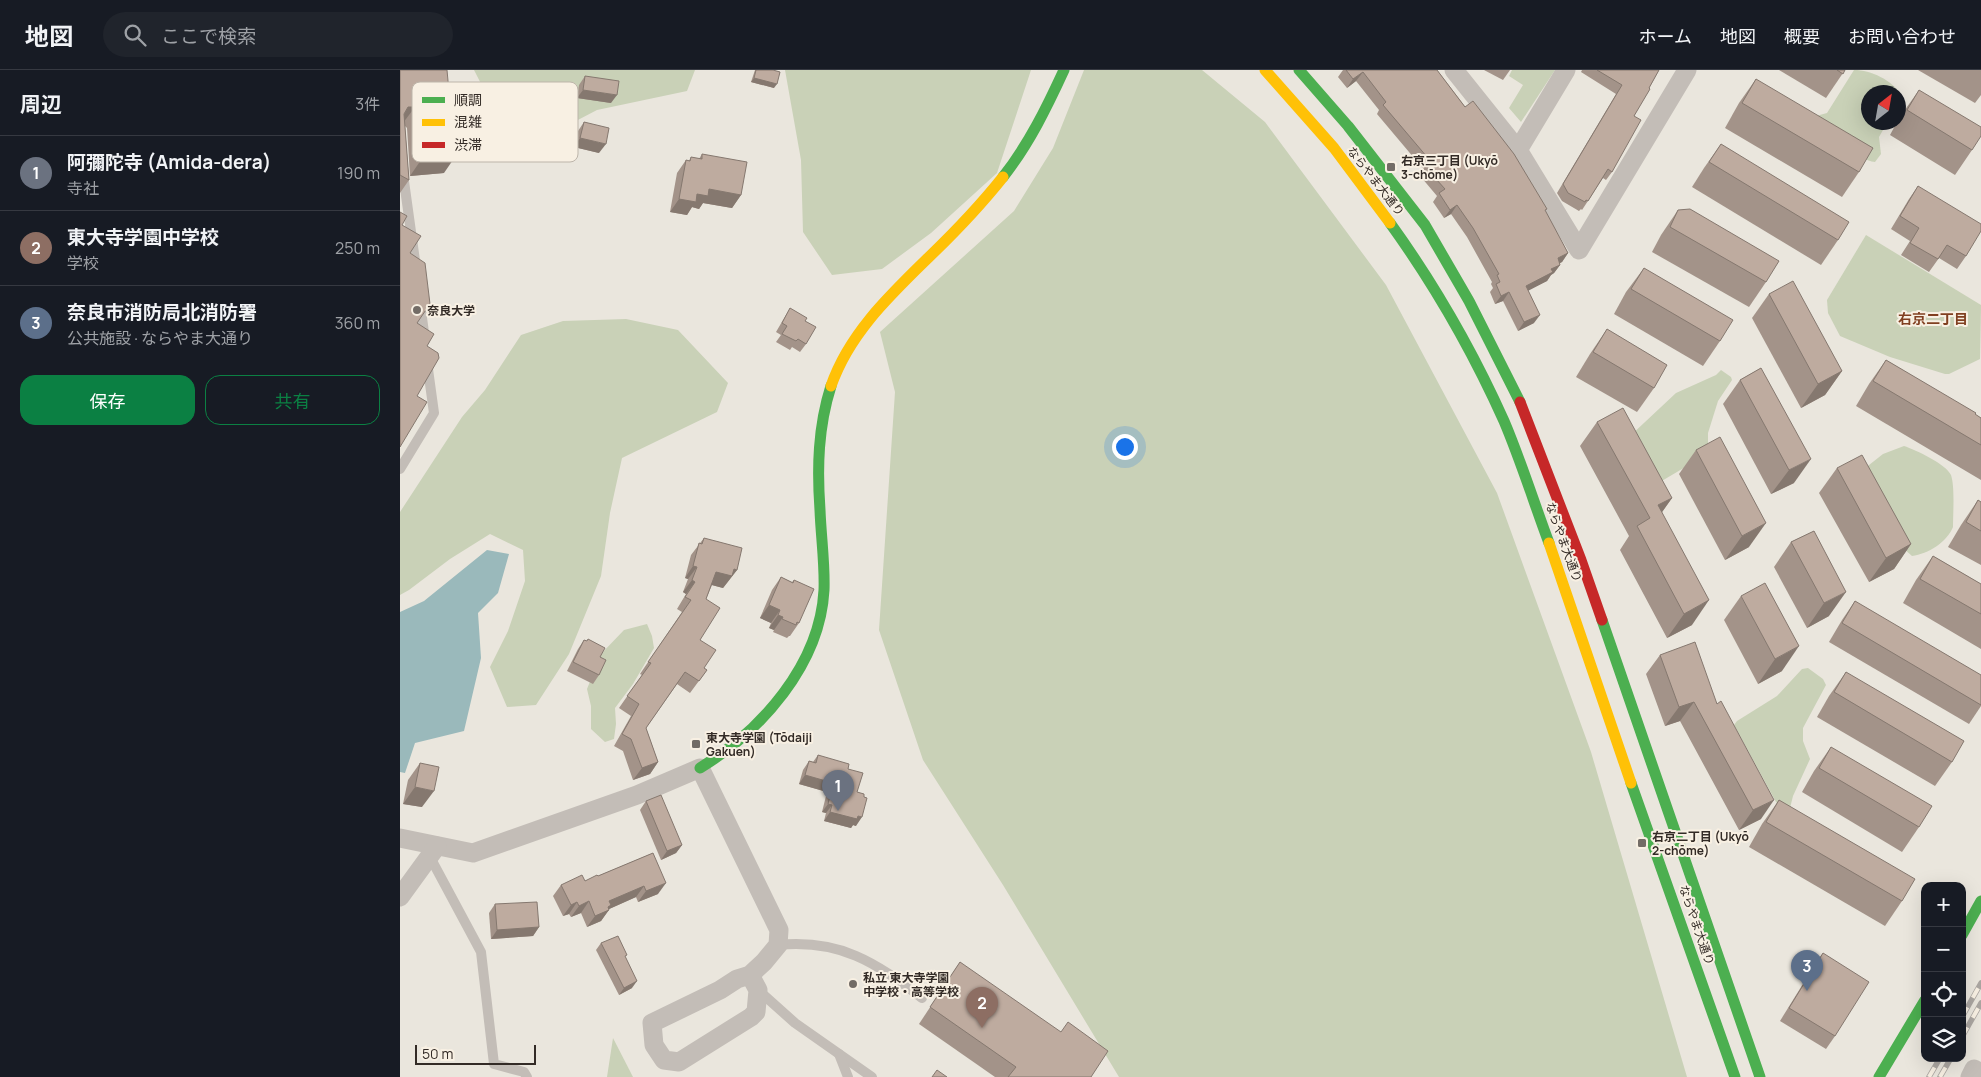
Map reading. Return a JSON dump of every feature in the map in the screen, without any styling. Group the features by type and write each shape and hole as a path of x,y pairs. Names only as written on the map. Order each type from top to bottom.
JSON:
{"street":[{"path":"400,838 433,852 473,853 637,795 700,768 728,751 766,714 793,677 810,649 820,624 824,581 818,442 827,398 844,356 873,314 964,221 1015,162 1031,137 1064,70"},
{"name":"ならやま大通り","path":"1265,70 1302,85 1384,172 1424,225 1469,301 1521,405 1581,560 1760,1077"},
{"name":"ならやま大通り","path":"1298,70 1302,85 1326,140 1396,230 1456,326 1501,415 1559,568 1615,736 1735,1077"},
{"path":"1454,70 1518,150 1579,250 1687,70"},
{"path":"1518,150 1566,70"},
{"path":"700,768 780,930 778,945 764,962 754,982 756,1012 679,1062 664,1060 654,1044 652,1023 720,990 736,979 754,982"},
{"path":"400,898 433,852"},
{"path":"1966,928 1981,902"},
{"path":"1878,1077 1921,1007"},
{"path":"1970,1077 1974,1069 1981,1073"}],"lane":[{"path":"400,469 434,413 402,167"},
{"path":"433,852 481,952 494,1064 524,1072 527,1077"},
{"path":"778,945 814,943 848,952 895,977 922,998"},
{"path":"754,982 795,1023 872,1077"},
{"path":"839,1054 848,1077"}],"green space":[{"path":"474,70 695,70 687,91 597,110 578,120 578,82 480,82"},
{"path":"785,70 1031,70 997,173 931,233 882,269 832,275 803,232 801,160"},
{"path":"1084,70 1202,70 1265,122 1386,285 1497,493 1591,752 1687,1077 1119,1077 1003,885 923,760 879,630 895,392 880,332 1014,211 1053,148"},
{"path":"1512,70 1555,70 1521,122 1509,108 1523,85 1509,76"},
{"path":"1854,70 1874,74 1887,80 1892,85 1861,85 1861,130 1883,130 1879,137 1881,154 1875,162 1850,151 1805,119 1827,113"},
{"path":"1866,235 1981,305 1980,359 1949,374 1945,374 1890,357 1840,336 1828,313 1827,300"},
{"path":"626,319 678,330 728,383 717,412 622,458 610,513 601,576 569,654 536,705 507,707 490,667 508,631 525,581 523,550 490,534 450,559 400,595 400,512 462,417 485,390 521,335 563,321"},
{"path":"1721,370 1731,377 1732,380 1718,401 1708,433 1708,446 1699,459 1660,482 1629,437 1676,393 1716,375"},
{"path":"1904,446 1923,454 1943,466 1951,475 1953,486 1953,527 1942,542 1924,553 1912,556 1903,548 1864,469 1883,454"},
{"path":"647,624 654,648 633,684 615,708 616,724 614,739 605,742 591,729 591,706 587,689 601,654 624,630"},
{"path":"1808,668 1823,679 1826,685 1803,728 1803,741 1810,759 1793,796 1787,815 1776,802 1734,725 1737,721 1777,696 1802,669"},
{"path":"613,1038 633,1077 607,1077"}],"water":[{"path":"487,550 509,554 498,593 478,613 481,658 464,731 415,743 405,773 400,772 400,612 424,601"}],"building":[{"path":"400,70 447,70 448,82 412,82 412,107 408,107 404,114 409,180 400,175"},
{"path":"756,70 780,72 777,84 754,78"},
{"path":"1346,70 1437,70 1465,107 1473,101 1514,154 1547,209 1545,210 1568,253 1558,258 1560,265 1551,269 1553,272 1526,286 1540,315 1524,322 1509,292 1501,296 1496,284 1500,282 1497,275 1499,274 1473,228 1457,205 1450,210 1439,193 1445,189 1427,169 1433,164 1383,105 1386,102 1363,72 1353,79"},
{"path":"1597,70 1659,70 1634,116 1641,120 1612,172 1608,169 1588,201 1586,200 1585,202 1568,193 1563,184 1622,85"},
{"path":"1837,70 1845,70 1843,74"},
{"path":"585,76 619,81 617,95 583,90"},
{"path":"1756,79 1873,148 1859,172 1742,103"},
{"path":"1919,90 1981,127 1981,136 1972,150 1907,110"},
{"path":"584,122 609,128 606,144 580,138"},
{"path":"1721,144 1849,222 1838,240 1709,162"},
{"path":"702,154 747,162 741,195 709,189 708,196 697,194 696,202 679,199 686,160 690,161 691,157 702,159"},
{"path":"1918,186 1981,224 1981,231 1966,256 1947,245 1938,259 1910,243 1919,228 1900,216"},
{"path":"1690,209 1779,261 1766,282 1670,227 1678,210"},
{"path":"400,212 407,216 402,225 421,236 410,253 425,263 430,304 417,323 434,334 427,346 438,353 439,358 417,396 427,402 400,447"},
{"path":"1644,268 1733,320 1720,341 1631,289"},
{"path":"1793,281 1842,371 1818,384 1769,294"},
{"path":"790,308 807,318 805,321 816,327 806,344 798,339 796,341 782,334 787,326 782,323"},
{"path":"1607,329 1667,365 1654,388 1593,352"},
{"path":"1886,360 1976,413 1981,418 1981,445 1873,381"},
{"path":"1761,368 1811,459 1789,470 1740,380"},
{"path":"1623,408 1672,498 1658,505 1709,600 1684,614 1637,526 1650,518 1597,422"},
{"path":"1720,437 1766,523 1742,536 1696,450"},
{"path":"1862,455 1911,544 1886,558 1837,468"},
{"path":"1978,500 1981,502 1981,531 1966,522"},
{"path":"1814,531 1846,592 1824,603 1791,542"},
{"path":"704,538 742,548 737,570 734,569 732,576 716,572 706,599 720,608 700,640 716,650 704,668 707,670 699,681 685,672 646,728 658,762 642,768 631,739 622,734 639,704 627,696 651,663 648,662 691,600 685,597 695,582 692,580 697,567 693,566 699,543 702,544"},
{"path":"1933,556 1981,584 1981,614 1920,579"},
{"path":"781,577 793,583 794,580 814,589 799,623 797,622 796,625 782,619 783,617 778,615 780,610 769,605"},
{"path":"1765,583 1799,646 1775,659 1741,596"},
{"path":"1855,601 1981,675 1981,705 1842,623"},
{"path":"588,639 605,648 600,657 606,660 599,675 573,662 584,640 587,641"},
{"path":"1695,642 1717,704 1721,701 1774,800 1753,810 1694,702 1679,707 1660,655"},
{"path":"1846,672 1964,741 1952,762 1834,692"},
{"path":"1831,747 1932,806 1919,827 1819,768"},
{"path":"818,755 849,764 848,769 863,773 857,792 864,794 864,797 867,798 862,817 858,816 857,819 830,812 832,805 828,804 833,783 805,775 809,761 816,763"},
{"path":"420,763 439,767 434,791 415,787"},
{"path":"661,795 682,845 667,851 646,801"},
{"path":"1779,800 1915,879 1902,901 1766,822"},
{"path":"653,853 666,883 646,891 644,886 609,901 611,905 608,907 609,910 595,916 589,901 579,906 577,902 571,905 561,885 582,875 585,881"},
{"path":"537,902 539,927 497,930 495,904"},
{"path":"618,936 637,981 624,988 601,943"},
{"path":"1823,953 1869,982 1835,1036 1789,1008"},
{"path":"960,962 1061,1032 1068,1022 1108,1051 1091,1077 1008,1077 1016,1067 930,1007"},
{"path":"937,1070 947,1077 932,1077"}],"railway":[{"path":"1966,1010 1981,983"},
{"path":"1966,1030 1981,1003"},
{"path":"1929,1077 1938,1062"},
{"path":"1940,1077 1949,1062"}],"traffic: fast":[{"path":"1003,177 1029,138 1064,70"},
{"path":"1299,70 1348,126 1425,225 1469,301 1520,402"},
{"path":"1390,223 1437,294 1479,370 1504,421 1549,543"},
{"path":"700,768 723,753 765,715 799,670 812,644 820,618 824,590 819,463 823,417 831,386"},
{"path":"1602,620 1760,1077"},
{"path":"1631,783 1735,1077"},
{"path":"1966,928 1981,901"},
{"path":"1879,1077 1921,1007"}],"traffic: slow":[{"path":"1265,70 1334,148 1390,223"},
{"path":"831,386 848,349 885,301 967,219 1003,177"},
{"path":"1549,543 1631,783"}],"traffic: jam":[{"path":"1520,402 1602,620"}],"place":[{"name":"右京三丁目 (Ukyō 3-chōme)","path":"1391,167"},
{"name":"奈良大学","path":"417,310"},
{"name":"東大寺学園 (Tōdaiji Gakuen)","path":"696,744"},
{"name":"阿彌陀寺 (Amida-dera)","path":"838,811"},
{"name":"右京二丁目 (Ukyō 2-chōme)","path":"1642,843"},
{"name":"私立 東大寺学園 中学校・高等学校","path":"853,984"},
{"name":"奈良市消防局北消防署","path":"1807,991"},
{"name":"東大寺学園中学校","path":"982,1028"}],"district":[{"name":"右京二丁目","path":"1933,318"}]}
